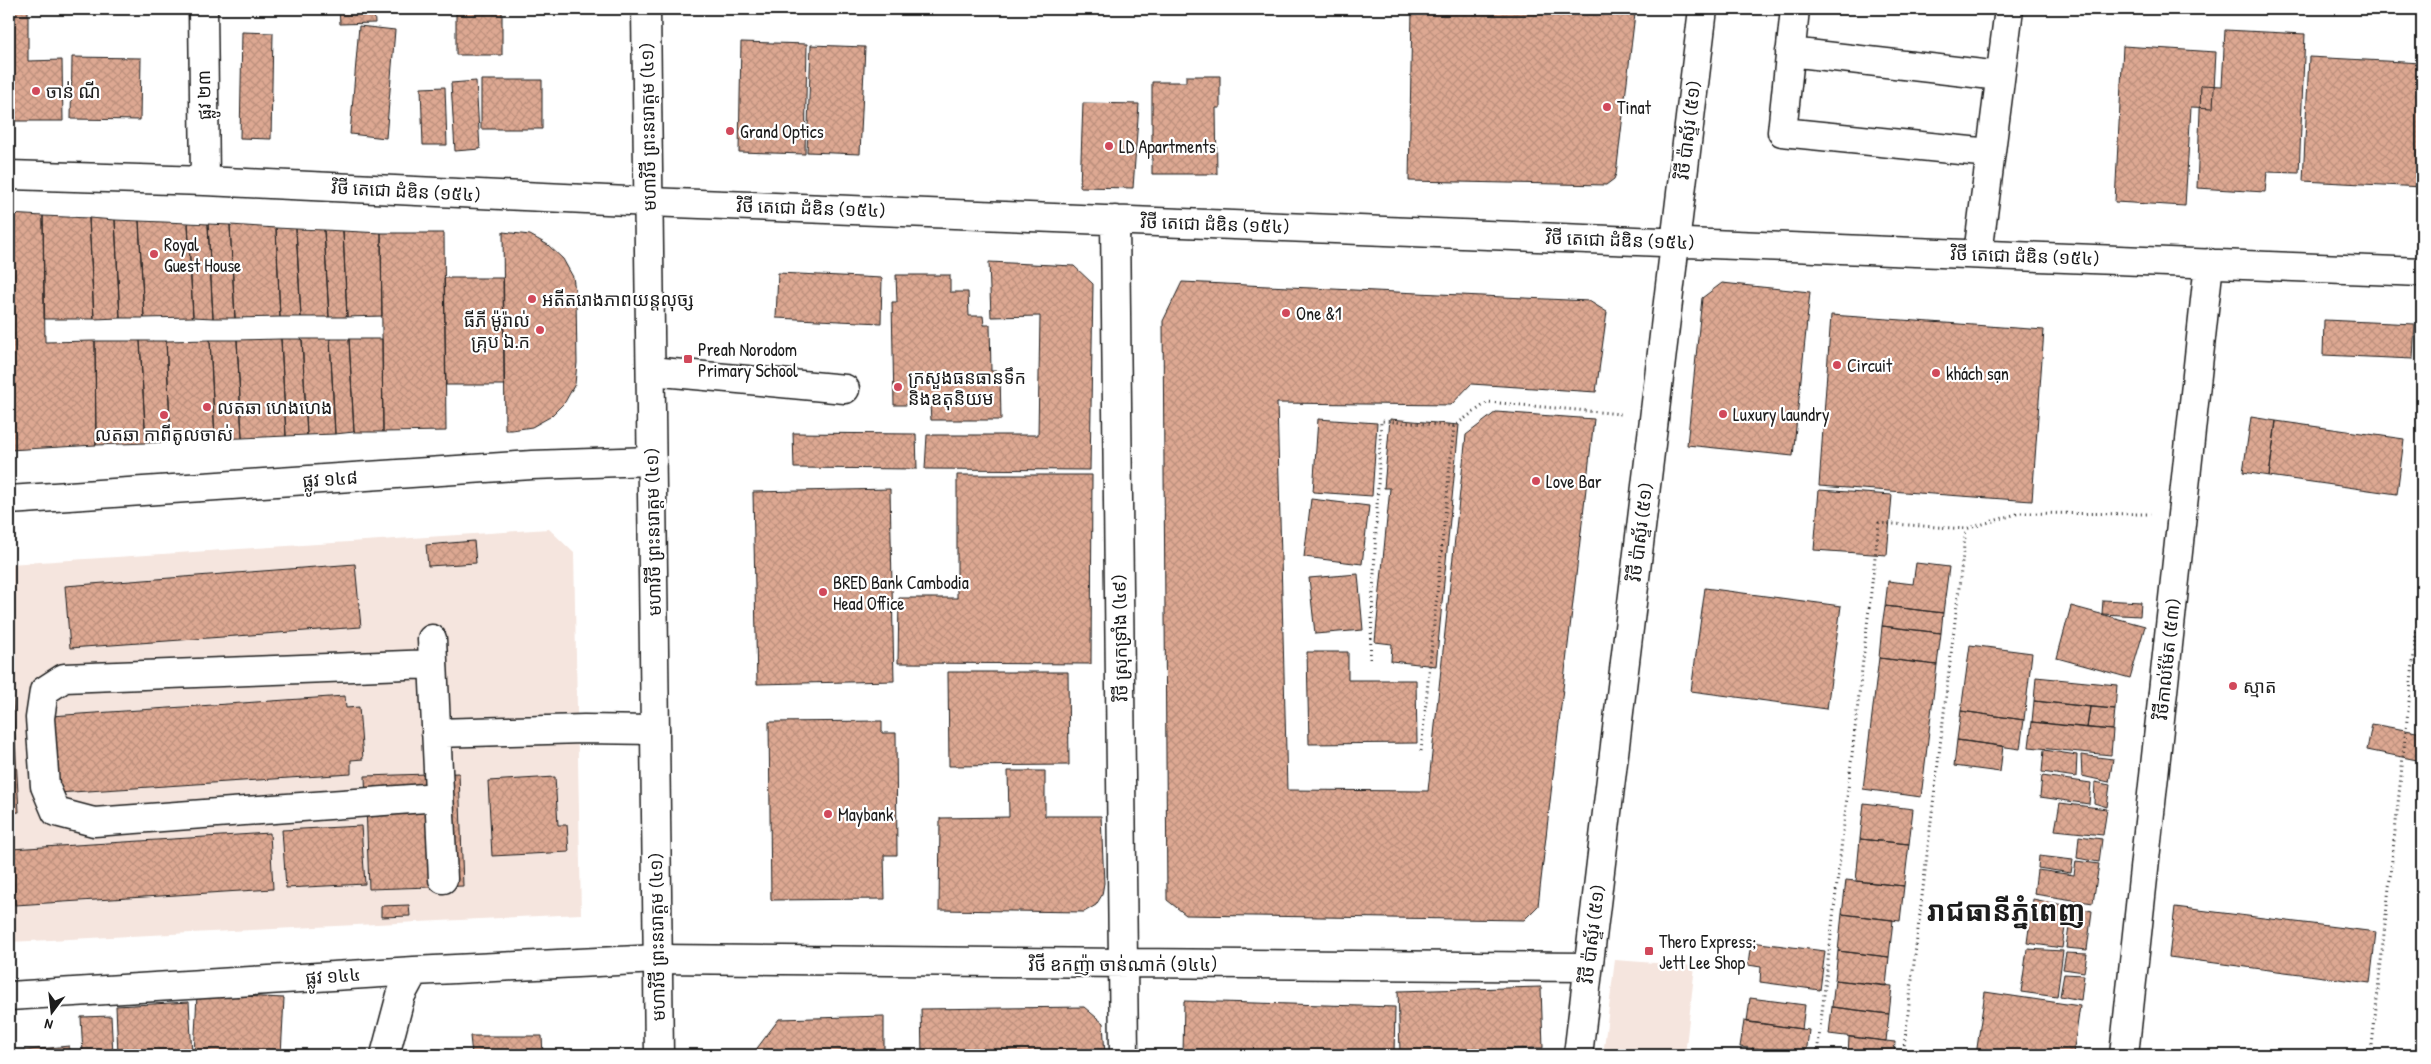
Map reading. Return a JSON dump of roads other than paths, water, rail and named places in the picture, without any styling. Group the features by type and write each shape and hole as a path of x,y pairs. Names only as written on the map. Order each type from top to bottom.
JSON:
{"street":[{"name":"ផ្លូវ ២៣","path":"203,9 205,181"},
{"name":"មហាវិថី ព្រះនរោត្តម (៤១)","path":"646,9 659,1055"},
{"name":"វិថី ប៉ាស្ទ័រ (៥១)","path":"1578,1055 1703,9"},
{"path":"1795,9 1782,132 1990,153"},
{"path":"1978,254 2009,9"},
{"path":"1790,52 2000,76"},
{"name":"វិថី តេជោ ដំឌិន (១៥៤)","path":"9,175 205,181 649,202 2422,272"},
{"name":"វិថី ស្រុកទ្រាំង (៤៩)","path":"1116,220 1124,1055"},
{"name":"វិថីកាល់ម៉ែត (៥៣)","path":"2124,1055 2209,264"},
{"path":"651,371 845,389"},
{"name":"ផ្លូវ ១៤៨","path":"9,500 532,465 652,461"},
{"path":"439,797 94,822 56,812 45,786 40,718 44,691 64,678 433,651 436,733 439,797 442,879"},
{"path":"436,733 584,729 655,730"},
{"name":"វិថី ឧកញ៉ា ចាន់ណាក់ (១៤៤)","path":"658,959 1588,967"},
{"name":"ផ្លូវ ១៤៤","path":"9,996 414,971 658,959"},
{"path":"385,1055 401,995 414,971"}],"place":[{"name":"ចាន់ ណី","path":"36,91"},
{"name":"Tinat","path":"1607,107"},
{"name":"Grand Optics","path":"730,131"},
{"name":"LD Apartments","path":"1109,146"},
{"name":"Royal Guest House","path":"154,254"},
{"name":"អតីតរោងភាពយន្តលុច្ស","path":"532,299"},
{"name":"One &1","path":"1286,313"},
{"name":"ធីភី ម៉ូរ៉ាល់ គ្រុប ឯ.ក","path":"540,330"},
{"name":"Preah Norodom Primary School","path":"688,359"},
{"name":"Circuit","path":"1837,365"},
{"name":"khách sạn","path":"1936,373"},
{"name":"ក្រសួងធនធានទឹក និងឧតុនិយម","path":"898,387"},
{"name":"លតឆា ហេងហេង","path":"207,407"},
{"name":"Luxury laundry","path":"1723,414"},
{"name":"លតឆា កាពីតូលចាស់","path":"164,415"},
{"name":"Love Bar","path":"1536,481"},
{"name":"BRED Bank Cambodia Head Office","path":"823,592"},
{"name":"ស្មាត","path":"2233,686"},
{"name":"Maybank","path":"828,814"},
{"name":"Thero Express; Jett Lee Shop","path":"1649,951"}],"district":[{"name":"រាជធានីភ្នំពេញ","path":"2006,911"}]}
